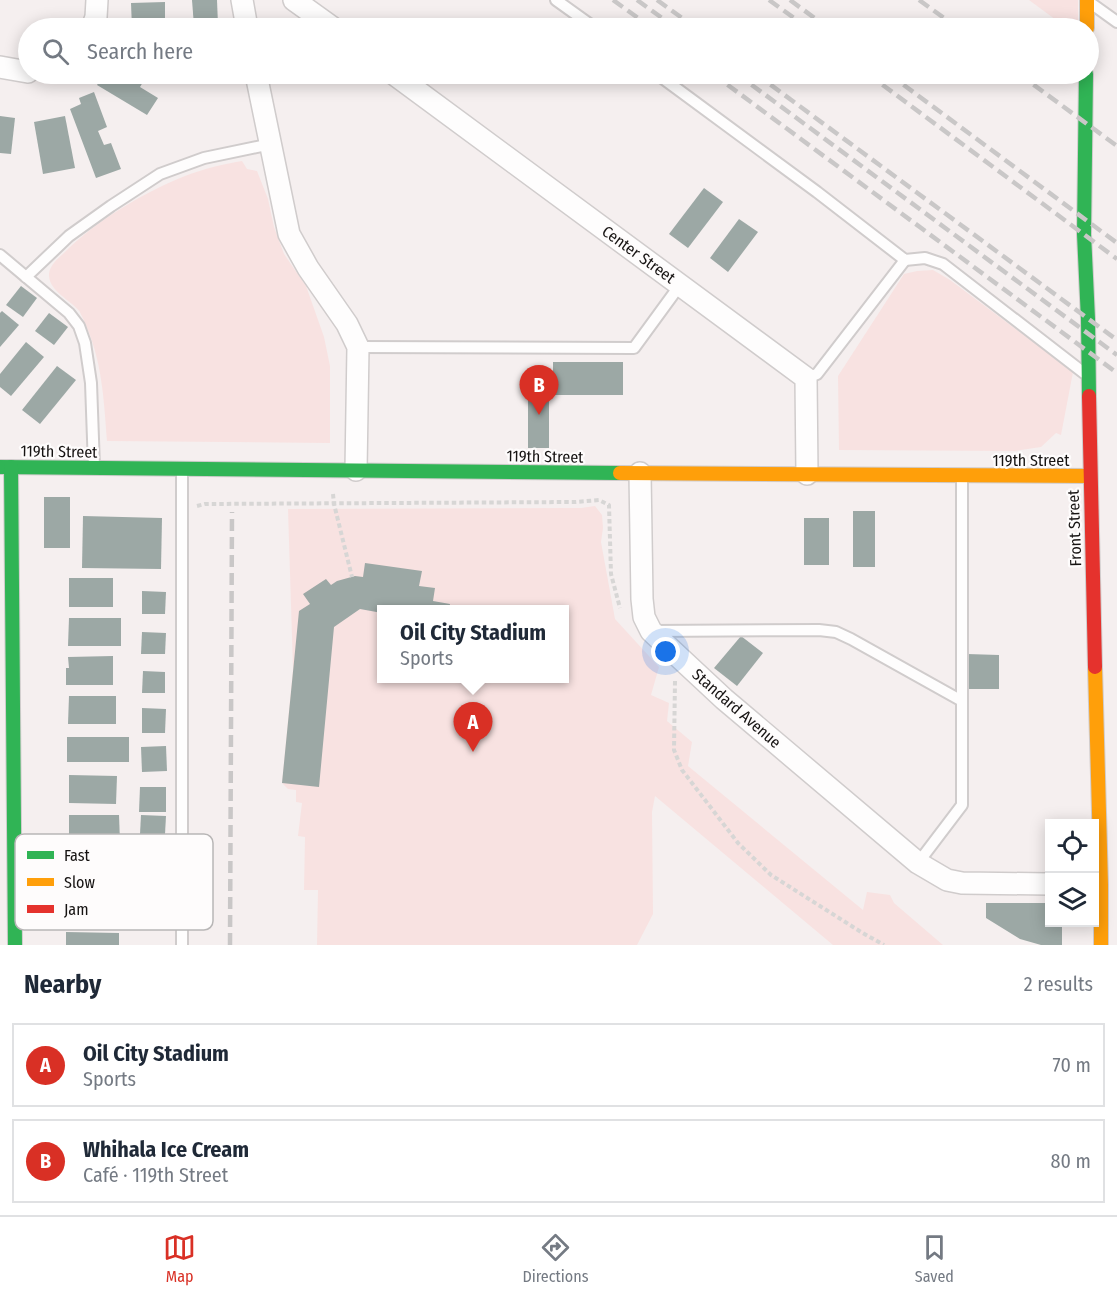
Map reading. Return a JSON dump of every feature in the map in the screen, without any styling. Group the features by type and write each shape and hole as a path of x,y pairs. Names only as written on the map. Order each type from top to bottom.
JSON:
{"street":[{"path":"96,18 97,0"},
{"path":"242,0 246,18"},
{"path":"294,0 319,18"},
{"path":"1087,0 1087,18"},
{"path":"0,67 18,70"},
{"path":"258,84 288,234 347,324 358,347 356,470"},
{"name":"Center Street","path":"408,84 806,378"},
{"name":"Front Street","path":"1086,84 1084,234 1088,319 1098,873"},
{"path":"806,378 807,474"},
{"path":"0,457 6,467 7,810 15,945"},
{"name":"119th Street","path":"6,467 1089,476"},
{"path":"640,473 642,599 645,617 651,631"},
{"name":"Standard Avenue","path":"651,631 721,697 918,862 947,880 962,883 1045,884"},
{"name":"Front Street","path":"1099,905 1101,945"}],"lane":[{"path":"556,0 581,18"},
{"path":"1087,0 1117,22"},
{"path":"671,84 905,260 925,258 943,264 1088,376"},
{"path":"26,277 69,236 160,174 204,158 271,144"},
{"path":"0,255 69,312 79,326 85,343 91,383 94,467"},
{"path":"806,378 818,374 905,260"},
{"path":"358,347 634,348 680,285"},
{"path":"182,468 182,834"},
{"path":"918,862 962,805 962,476"},
{"path":"651,631 819,630 836,632 962,700"}],"path":[{"path":"333,494 352,577"},
{"path":"182,509 205,504 599,500"},
{"path":"675,675 674,750 682,770 738,843 771,875 884,945"}],"shaded area":[{"path":"1029,0 1078,0 1078,18 1053,18"},
{"path":"242,161 247,169 257,171 284,254 306,286 324,337 330,366 330,443 107,441 105,410 95,350 80,312 52,285 49,274 51,267 91,229 137,199 192,173"},
{"path":"933,270 950,280 1073,372 1061,435 1056,433 1041,447 1015,451 839,450 838,376 904,274"},
{"path":"595,506 602,515 601,542 615,619 659,667 651,695 669,703 667,721 692,742 688,766 863,910 867,892 890,895 894,903 943,945 833,945 655,796 652,812 653,914 637,945 317,945 318,890 304,890 305,837 298,836 302,803 296,802 296,790 288,789 282,783 293,669 288,509 581,508"}],"building":[{"path":"192,0 217,0 218,18 193,18"},
{"path":"165,2 165,18 132,18 131,3"},
{"path":"142,84 140,87 158,98 147,115 97,85"},
{"path":"94,92 107,127 98,131 104,145 111,143 121,169 96,178 70,109 81,104 79,98"},
{"path":"0,116 15,118 11,154 0,153"},
{"path":"65,116 75,168 43,174 34,122"},
{"path":"704,188 723,202 688,248 669,234"},
{"path":"739,219 758,232 728,272 710,258"},
{"path":"21,286 37,298 23,317 6,305"},
{"path":"2,311 19,325 0,347 0,313"},
{"path":"49,313 68,327 54,345 35,331"},
{"path":"26,342 44,357 11,396 0,387 0,374"},
{"path":"553,362 623,362 623,395 553,395"},
{"path":"57,366 76,380 40,424 22,410"},
{"path":"528,382 549,382 549,448 528,448"},
{"path":"44,497 70,497 70,548 44,548"},
{"path":"853,511 875,511 875,567 853,567"},
{"path":"83,516 162,518 161,569 82,568"},
{"path":"804,518 829,518 829,565 804,565"},
{"path":"365,563 422,571 419,586 435,588 433,601 450,605 377,605 377,612 360,609 334,627 319,787 282,783 299,611 310,604 303,594 326,579 331,585 355,576 363,577"},
{"path":"69,578 113,578 113,607 69,607"},
{"path":"142,591 166,592 165,614 142,614"},
{"path":"69,618 121,618 121,646 68,646"},
{"path":"142,632 166,633 165,654 141,654"},
{"path":"741,636 763,653 737,686 714,668"},
{"path":"967,654 999,655 999,689 966,689"},
{"path":"113,656 113,685 66,685 68,657"},
{"path":"143,671 165,672 165,693 142,693"},
{"path":"69,696 116,696 116,724 68,724"},
{"path":"142,708 166,709 165,733 142,733"},
{"path":"67,737 129,737 129,762 67,762"},
{"path":"166,746 167,771 142,772 141,747"},
{"path":"69,775 117,776 116,804 69,803"},
{"path":"140,787 166,787 166,812 139,812"},
{"path":"69,815 119,815 120,834 69,834"},
{"path":"141,815 166,816 165,834 140,834"},
{"path":"986,903 1045,903 1045,927 1062,927 1062,945 1041,945 1020,939 986,918"},
{"path":"66,932 119,933 119,945 66,945"}],"railway":[{"path":"613,0 638,18"},
{"path":"637,0 662,18"},
{"path":"657,0 682,18"},
{"path":"769,0 794,18"},
{"path":"790,0 814,18"},
{"path":"919,0 944,18"},
{"path":"727,84 1117,373"},
{"path":"751,84 1117,355"},
{"path":"770,84 1117,340"},
{"path":"881,84 1117,259"},
{"path":"902,84 1117,243"},
{"path":"1033,84 1117,146"},
{"path":"230,945 232,512"}],"traffic: fast":[{"path":"1086,84 1084,234 1089,396"},
{"path":"0,467 620,473"},
{"path":"11,467 15,945"}],"traffic: slow":[{"path":"1087,0 1087,18"},
{"path":"620,473 1090,476"},
{"path":"1095,667 1101,945"}],"traffic: jam":[{"path":"1089,396 1095,667"}],"place":[{"name":"Whihala Ice Cream","path":"539,415"},
{"name":"Oil City Stadium","path":"473,752"}]}
